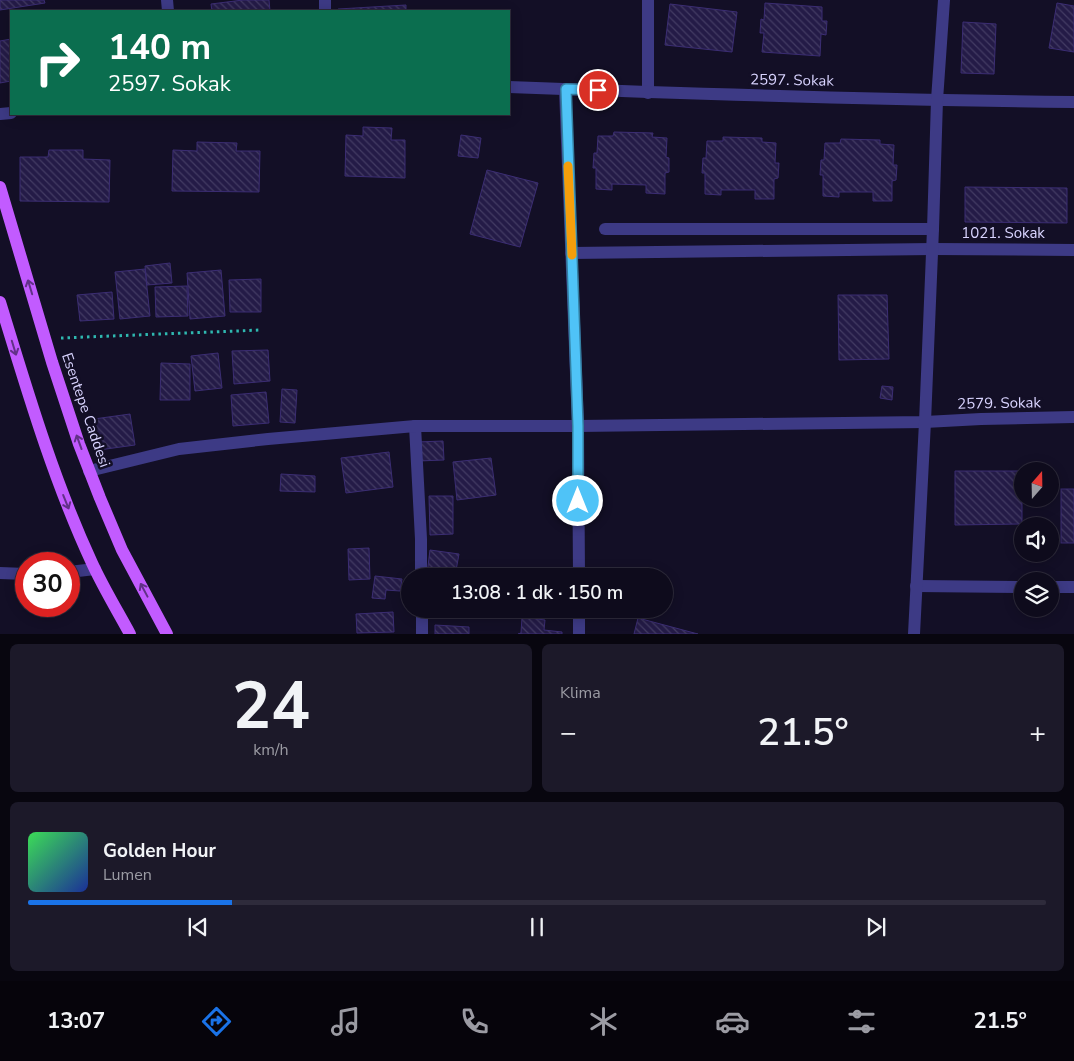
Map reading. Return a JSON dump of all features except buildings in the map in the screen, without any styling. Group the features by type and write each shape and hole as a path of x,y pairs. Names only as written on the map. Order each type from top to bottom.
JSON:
{"main road":[{"name":"Esentepe Caddesi","path":"0,187 45,338 89,471 122,550 167,634"},
{"path":"0,302 29,399 69,510 95,569 130,634"}],"street":[{"path":"648,0 648,93"},
{"path":"914,634 934,229 937,100 944,0"},
{"name":"2597. Sokak","path":"510,87 648,93 1074,102"},
{"path":"566,89 578,426 579,568"},
{"path":"605,229 934,229"},
{"name":"1021. Sokak","path":"572,253 932,249 1074,250"},
{"name":"2579. Sokak","path":"89,471 179,449 415,426 925,422 1074,418"},
{"path":"415,426 421,568"},
{"path":"80,571 95,569"},
{"path":"0,573 15,574"},
{"path":"916,586 1014,587"},
{"path":"1059,587 1074,587"},
{"path":"422,618 422,634"},
{"path":"579,618 579,634"}],"path":[{"path":"45,338 261,330"}],"slow traffic":[{"path":"568,166 572,255"}],"route":[{"path":"578,501 578,426 566,89 598,90"}]}
